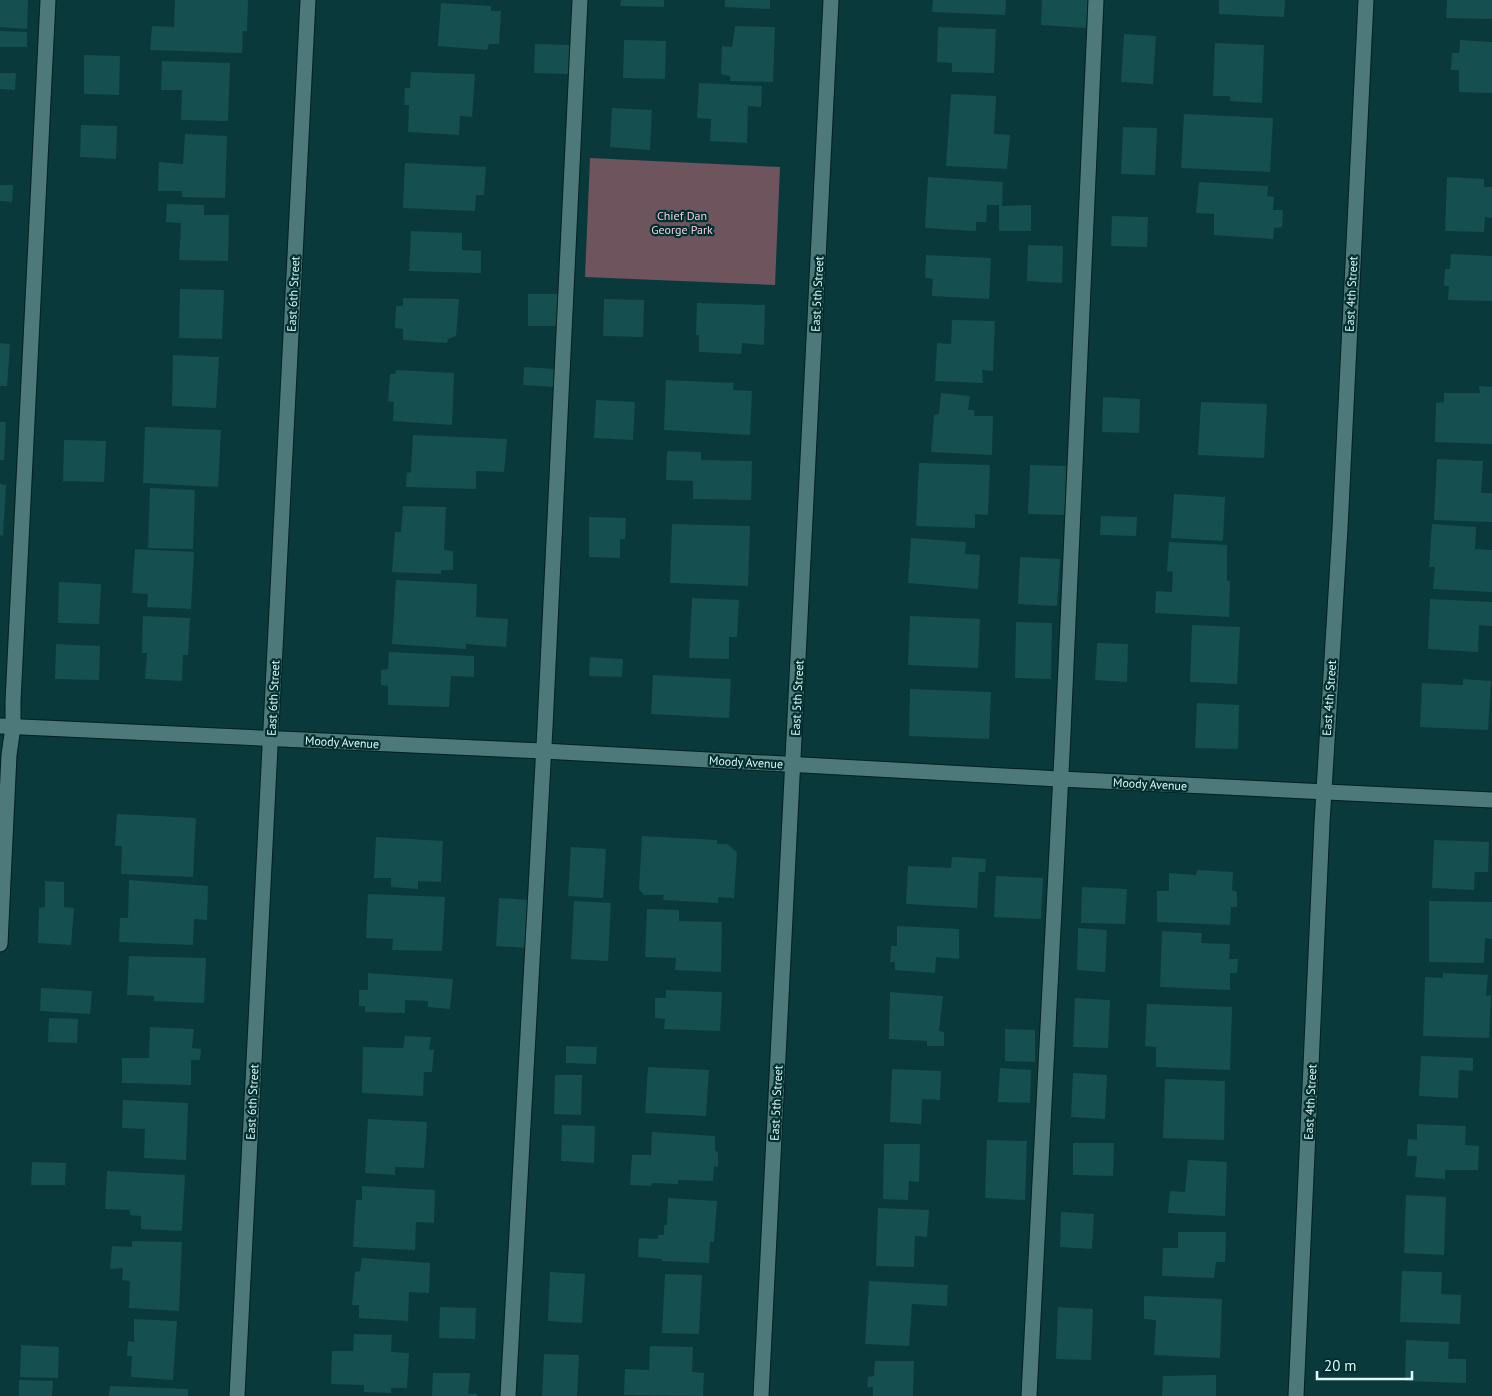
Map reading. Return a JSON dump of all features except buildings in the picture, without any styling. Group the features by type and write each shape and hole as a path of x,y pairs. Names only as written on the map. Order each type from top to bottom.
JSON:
{"street":[{"path":"0,944 9,755 6,726 13,702 48,0"},
{"name":"East 6th Street","path":"237,1396 308,0"},
{"path":"508,1396 543,751 580,0"},
{"name":"East 5th Street","path":"761,1396 831,0"},
{"path":"1029,1396 1096,0"},
{"name":"East 4th Street","path":"1296,1396 1324,792 1340,528 1366,0"},
{"name":"Moody Avenue","path":"6,726 543,751 1492,800"}],"green space":[{"name":"Chief Dan George Park","path":"590,158 780,167 775,285 585,277"}]}
